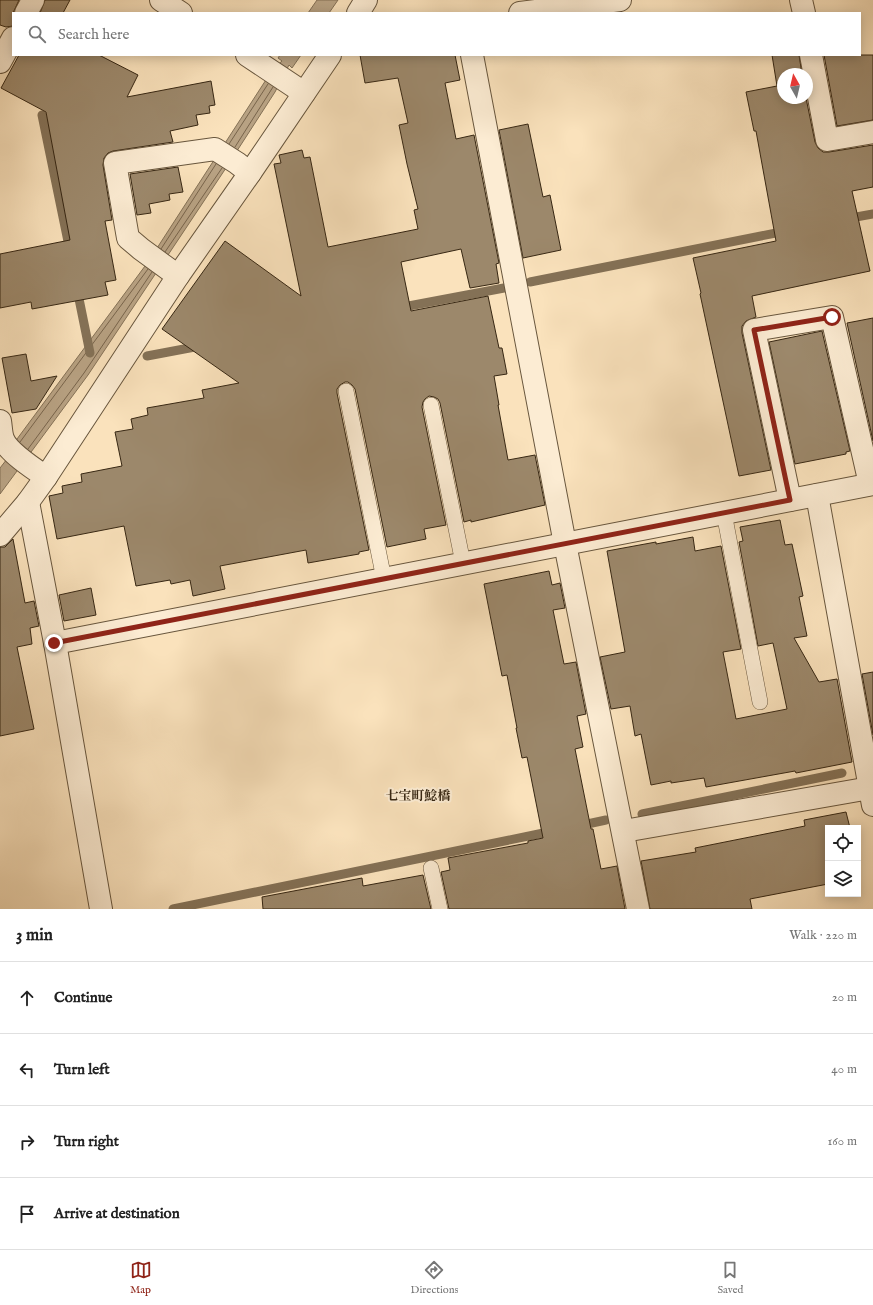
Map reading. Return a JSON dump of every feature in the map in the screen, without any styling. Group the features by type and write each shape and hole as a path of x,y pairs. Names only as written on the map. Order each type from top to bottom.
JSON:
{"street":[{"path":"27,12 33,0"},
{"path":"161,0 179,12"},
{"path":"359,12 366,0"},
{"path":"528,12 620,0"},
{"path":"801,0 804,12"},
{"path":"0,62 12,40"},
{"path":"249,56 299,90"},
{"path":"0,535 28,502 46,477 171,271 299,90 329,56"},
{"path":"472,56 565,544 624,831 638,909"},
{"path":"811,56 827,140 873,132"},
{"path":"171,271 128,238 115,163 215,149 243,168"},
{"path":"54,643 817,495 871,484 832,317 754,330 790,500"},
{"path":"0,420 3,440 8,448 46,477"},
{"path":"624,831 871,796 817,495"},
{"path":"28,502 101,909"}],"lane":[{"path":"346,391 384,579"},
{"path":"431,405 463,563"},
{"path":"724,513 760,702"},
{"path":"431,868 440,909"}],"water":[{"path":"317,0 338,0 330,12 309,12"},
{"path":"279,56 300,56 292,68 289,65 275,92 224,171 88,375 0,494 0,468 7,459 17,439 148,262 273,69 282,61 278,58"}],"building":[{"path":"0,0 19,0 13,12 12,12 12,26 6,27 0,25"},
{"path":"45,0 70,0 64,12 40,12"},
{"path":"873,55 873,120 837,126 824,56"},
{"path":"18,56 101,56 138,75 127,97 211,81 215,105 209,106 210,113 196,115 198,125 170,131 173,142 113,151 108,153 104,158 103,165 112,220 105,221 116,280 105,282 108,295 32,309 31,302 0,308 0,254 70,240 46,112 1,88"},
{"path":"360,56 455,56 460,80 445,83 456,139 474,135 499,263 496,264 499,283 470,288 461,249 401,262 411,311 488,296 499,348 502,348 507,374 494,376 508,460 535,455 545,505 471,522 471,520 464,522 440,403 438,399 429,396 423,402 422,407 446,525 424,529 426,539 387,547 355,389 348,382 345,382 337,389 337,393 369,550 359,552 359,554 308,563 306,550 220,566 225,589 193,596 190,580 171,584 170,580 136,586 124,526 57,539 49,496 63,493 62,486 82,482 81,474 122,466 115,432 133,429 131,419 148,415 147,408 204,398 202,390 239,383 162,329 225,241 301,296 274,164 281,163 279,155 302,150 304,158 310,157 328,247 418,229 414,210 418,209 399,125 408,123 398,78 365,83"},
{"path":"772,56 799,56 801,68 777,68 777,86"},
{"path":"777,86 777,104 807,104 815,142 818,148 823,152 873,145 873,187 852,191 870,271 752,296 756,317 746,321 742,326 742,333 771,470 739,476 693,258 776,241 756,131 754,131 746,92"},
{"path":"528,124 543,197 550,195 561,250 523,258 499,130"},
{"path":"178,167 183,192 169,194 170,200 149,204 151,213 137,215 130,174"},
{"path":"873,318 873,441 847,323"},
{"path":"822,331 850,451 846,452 846,454 795,464 769,342"},
{"path":"26,354 31,381 57,376 36,409 12,413 2,358"},
{"path":"780,520 785,545 792,544 803,596 799,597 807,636 794,638 819,682 837,679 852,762 796,773 795,771 706,787 704,778 671,783 671,781 651,785 641,734 635,736 630,706 611,709 600,657 625,652 607,551 693,537 695,551 721,546 741,649 723,652 736,719 787,709 773,643 758,646 739,542 743,541 740,527"},
{"path":"13,539 25,603 34,601 39,626 30,628 32,644 17,647 34,729 0,736 0,547 5,547"},
{"path":"549,571 552,585 560,583 565,608 553,610 564,664 576,662 586,714 577,716 583,747 575,749 591,829 593,829 601,869 617,866 625,909 449,909 441,872 450,870 448,858 528,843 528,841 543,838 527,757 522,758 507,675 502,676 484,584"},
{"path":"91,588 96,615 64,621 59,595"},
{"path":"873,672 873,735 862,674"},
{"path":"846,812 849,825 825,825 825,885 750,899 752,909 650,909 641,861 696,852 695,848 805,826 804,820"},
{"path":"423,875 431,909 263,909 262,897 362,878 363,886"}],"waterway":[{"path":"42,115 70,251"},
{"path":"845,219 873,214"},
{"path":"530,282 786,231"},
{"path":"398,308 504,288"},
{"path":"77,289 90,353"},
{"path":"147,356 200,346"},
{"path":"642,814 842,773"},
{"path":"578,826 606,820"},
{"path":"173,909 553,831"}],"district":[{"name":"七宝町鯰橋","path":"418,795"}],"route":[{"path":"54,643 790,500 754,330 832,317"}]}
